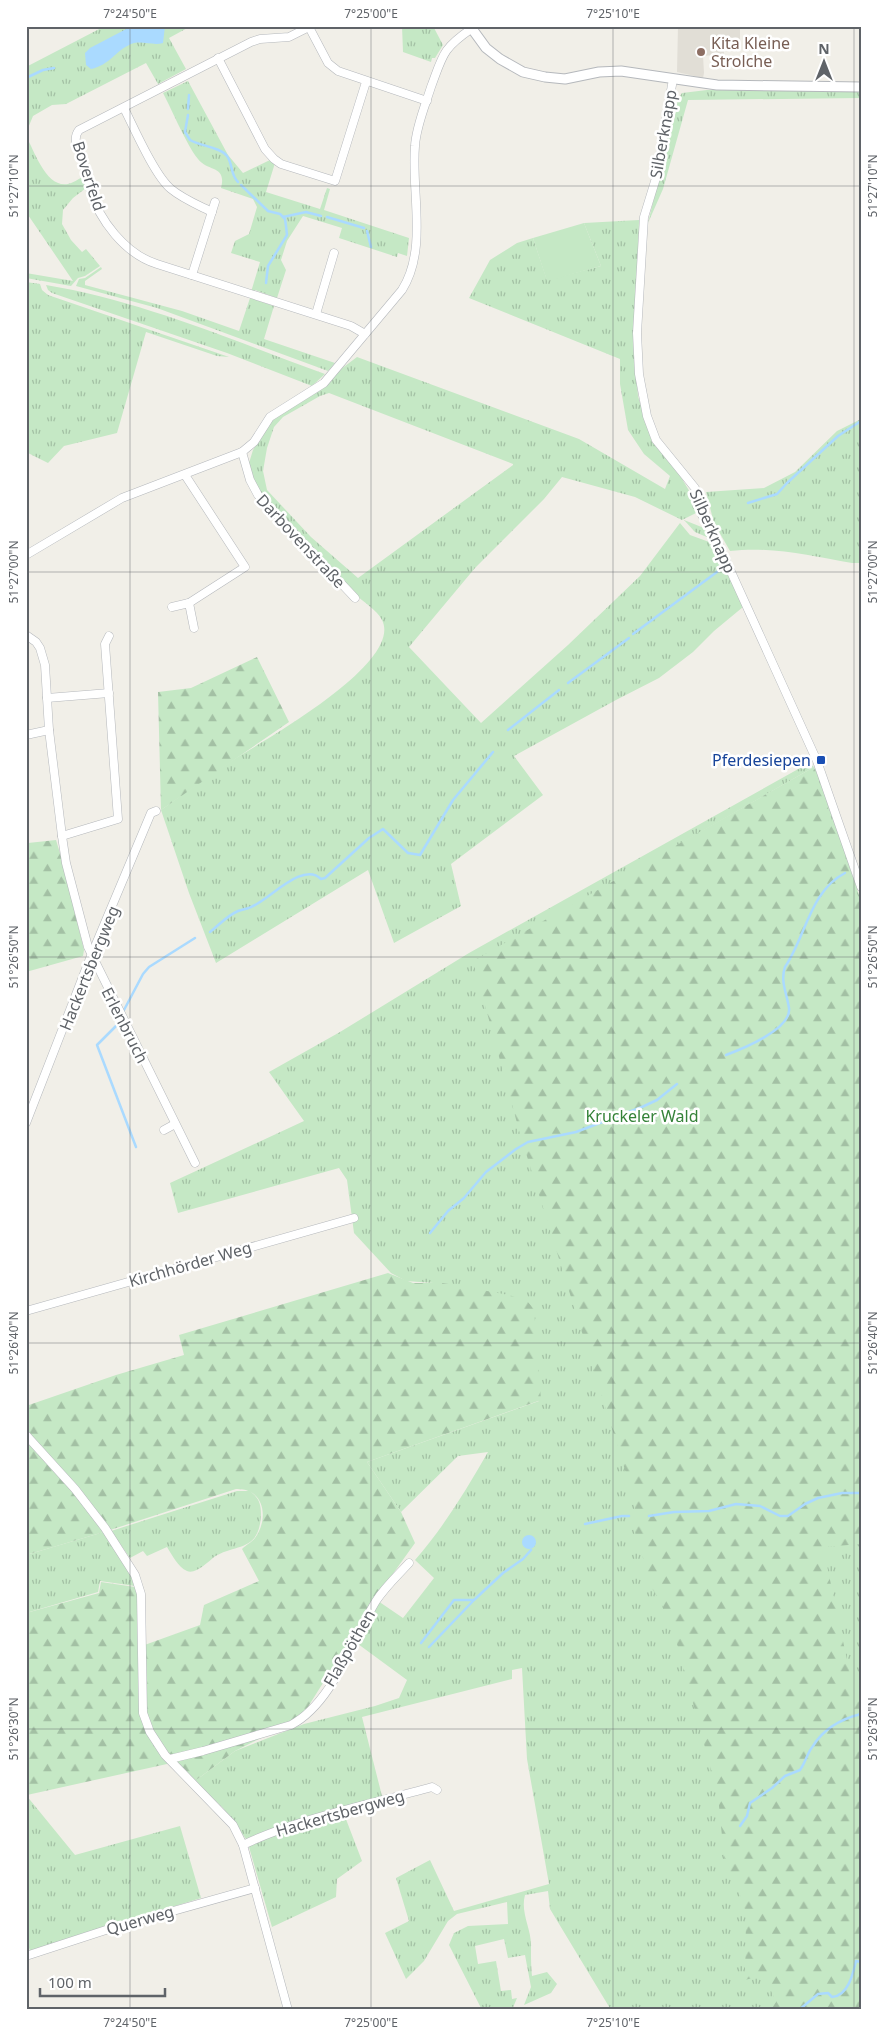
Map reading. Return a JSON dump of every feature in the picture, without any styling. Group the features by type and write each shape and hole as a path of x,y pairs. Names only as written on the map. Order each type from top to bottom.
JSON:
{"street":[{"name":"Boverfeld","path":"310,27 288,37 260,39 218,58 79,130 75,140 94,200 104,219 137,256 316,314 351,326 365,334"},
{"path":"310,27 328,63 338,71 366,82 427,100"},
{"path":"26,555 114,503 242,452 254,442 270,417 324,383 402,290 411,273 416,228 415,144 427,100 447,49 471,28 494,55 512,67 534,75 565,79 599,72 620,71 717,85 861,87"},
{"path":"218,58 265,149 274,159 281,164 335,181 366,82"},
{"name":"Silberknapp","path":"673,79 656,178 644,217 636,333 640,381 647,416 656,440 680,468 697,492 704,520 717,541 817,761 861,887"},
{"path":"124,108 159,174 169,188 182,197 212,212"},
{"path":"192,275 215,202"},
{"path":"316,314 334,253"},
{"name":"Darbovenstraße","path":"242,452 250,480 258,495 355,598"},
{"path":"172,607 189,602 245,567 185,475"},
{"path":"189,602 194,628"},
{"name":"Erlenbruch","path":"26,635 36,642 44,657 49,730 66,863 91,956 195,1163"},
{"path":"62,836 118,819 105,644 109,636"},
{"path":"47,698 109,693"},
{"path":"26,735 49,730"},
{"name":"Hackertsbergweg","path":"26,1123 91,956 154,812"},
{"path":"164,1130 175,1124"},
{"name":"Kirchhörder Weg","path":"26,1311 354,1218"},
{"path":"26,1435 75,1489 105,1528 135,1575 140,1594 143,1713 158,1747 233,1825 244,1844 288,2010"},
{"name":"Flaßpöthen","path":"170,1759 203,1752 290,1726 302,1719 332,1682 348,1656 360,1629 377,1599 409,1563"},
{"name":"Hackertsbergweg","path":"244,1844 260,1836 333,1814 432,1787 437,1790"},
{"name":"Querweg","path":"26,1956 109,1929 256,1888"}],"shaded area":[{"name":"Kita Kleine Strolche","path":"678,26 740,26 740,48 724,50 724,54 703,56 703,78 677,72"}],"green space":[{"path":"105,26 191,26 169,38 186,69 158,84 146,63 66,104 52,105 33,116 26,133 26,67"},
{"path":"402,26 433,26 443,45 431,62 403,52"},
{"path":"188,81 228,155 243,173 270,160 275,163 266,192 320,209 327,188 330,189 324,210 409,238 407,256 398,253 397,257 339,238 342,228 303,216 287,241 281,260 286,270 277,298 255,290 254,293 251,292 260,262 231,253 235,241 249,234 257,207 253,199 221,188 222,181 219,172 202,163 189,145 163,93"},
{"path":"707,90 861,91 861,98 688,100 663,189 648,223 660,173 668,126 674,121 678,99 682,93"},
{"path":"26,136 42,168 53,180 60,184 68,184 83,177 86,188 73,198 63,210 62,224 71,240 82,252 86,249 100,266 85,276 78,278 71,286 26,278 26,273 73,281 26,212"},
{"path":"639,220 636,368 638,396 652,442 675,467 694,499 696,513 682,520 635,497 562,477 544,499 475,568 409,647 481,723 568,645 640,576 680,523 690,535 712,543 722,559 743,607 714,631 693,652 659,678 514,756 543,795 451,864 461,906 394,943 368,870 216,963 189,893 161,810 224,766 327,699 352,678 372,657 383,638 382,620 377,613 355,594 261,495 252,480 249,463 253,450 270,423 280,414 327,386 341,369 357,357 579,439 665,489 670,476 644,454 628,430 620,384 620,359 469,298 490,260 517,243 533,238 547,280 601,266 584,223","holes":["329,393 513,464 358,578 311,537 267,490 263,471 267,448 274,427 283,417 320,396"]},
{"path":"584,223 601,266 547,281 533,238"},
{"path":"101,267 102,269 85,281 85,285 182,311 239,331 250,298 274,306 264,339 335,363 328,371 157,308 76,286 79,279 85,278"},
{"path":"26,282 40,284 42,290 48,295 229,357 217,356 146,332 117,433 64,446 48,463 26,452"},
{"path":"46,285 82,292 153,311 325,374 312,386 227,353 52,293"},
{"path":"861,419 861,563 776,551 730,551 714,523 706,492 764,488 795,472 837,431"},
{"path":"684,520 704,528 709,538 695,532"},
{"path":"257,657 289,722 161,810 158,692 191,688"},
{"name":"Kruckeler Wald","path":"809,763 814,767 671,849 817,768 861,901 861,2010 611,2010 550,1909 548,1891 525,1895 524,1908 531,1941 532,1976 547,1972 557,1984 551,1993 524,2005 531,1987 525,1955 508,1958 504,1939 475,1946 478,1964 496,1961 501,1991 511,1990 512,1999 517,1998 512,2010 482,2010 449,1945 454,1933 468,1926 508,1924 507,1902 457,1914 448,1921 424,1961 406,1979 385,1933 409,1921 396,1878 430,1860 454,1911 549,1884 527,1759 522,1668 512,1670 512,1679 362,1717 382,1796 246,1839 223,1808 195,1781 235,1751 304,1724 399,1698 407,1680 358,1644 378,1601 403,1618 434,1578 415,1560 445,1521 488,1452 458,1456 401,1512 367,1462 539,1401 447,1284 406,1281 391,1273 354,1233 347,1180 339,1168 178,1213 170,1183 304,1121 269,1072 340,1032 469,953"},
{"name":"Kruckeler Wald","path":"814,767 861,906 861,1544 823,1547 853,1688 861,1686 861,2010 769,2010 776,2002 764,1975 745,1980 746,1913 739,1892 725,1866 718,1796 671,1621 652,1588 635,1532 635,1502 520,1134 473,961"},
{"path":"56,840 84,950 83,956 26,972 26,845 28,843"},
{"path":"388,1273 413,1283 443,1283 509,1295 527,1301 534,1309 541,1400 367,1462 401,1512 415,1543 382,1589 301,1718 235,1751 195,1781 176,1762 27,1795 26,1613 99,1593 101,1582 135,1587 138,1596 139,1647 200,1625 204,1605 259,1581 242,1549 255,1538 262,1522 263,1514 262,1506 253,1494 246,1490 236,1489 26,1555 26,1406 116,1375 184,1355 179,1335"},
{"path":"237,1491 250,1491 259,1502 261,1515 256,1536 245,1545 214,1557 194,1571 190,1572 181,1567 167,1547 147,1556 143,1551 130,1558 111,1531"},
{"path":"104,1532 131,1575 135,1586 100,1581 98,1592 26,1613 26,1555"},
{"path":"26,1795 75,1855 180,1826 201,1898 30,1951 26,1938"},
{"path":"344,1814 362,1861 337,1879 336,1897 272,1927 249,1847 262,1837"}],"water":[{"path":"132,26 165,26 163,43 131,44 98,67 91,69 86,65 85,53 90,48"},
{"path":"526,1535 532,1535 536,1542 532,1549 526,1549 522,1545 522,1539"}],"waterway":[{"path":"26,78 43,70 54,68"},
{"path":"188,109 189,95"},
{"path":"188,115 185,132 190,140 224,153 229,159 234,176 238,182"},
{"path":"241,185 268,211 280,214 285,219 287,235 268,266 266,283"},
{"path":"283,217 306,212 321,216"},
{"path":"327,217 364,228"},
{"path":"367,231 371,247"},
{"path":"748,503 777,494 838,436 861,421"},
{"path":"633,634 721,569"},
{"path":"568,683 629,638"},
{"path":"508,730 559,690"},
{"path":"210,932 231,915 250,908 296,878 305,875 314,875 321,879 325,878 369,838 383,829 408,853 420,855 453,800 493,752"},
{"path":"726,1055 775,1031 788,1016 789,1008 783,977 785,967 816,902 833,881 845,873"},
{"path":"124,1010 143,974 149,967 195,938"},
{"path":"120,1022 97,1045 136,1147"},
{"path":"430,1233 448,1211 464,1198 486,1172 516,1149 528,1142 576,1132 642,1107 657,1100 677,1084"},
{"path":"649,1516 674,1512 709,1511 736,1504 760,1506 780,1516 788,1516 805,1504 818,1498 842,1493 861,1493"},
{"path":"585,1524 629,1516"},
{"path":"429,1647 474,1600 531,1550"},
{"path":"421,1643 454,1600 473,1600"},
{"path":"740,1826 747,1816 750,1803 772,1788 785,1776 800,1770 811,1749 822,1734 840,1722 861,1714"},
{"path":"799,2010 818,1994 828,1993 832,1997 842,1993 849,1984 856,1961 861,1962"}],"place":[{"name":"Kita Kleine Strolche","path":"701,52"},
{"name":"Pferdesiepen","path":"821,760"}]}
